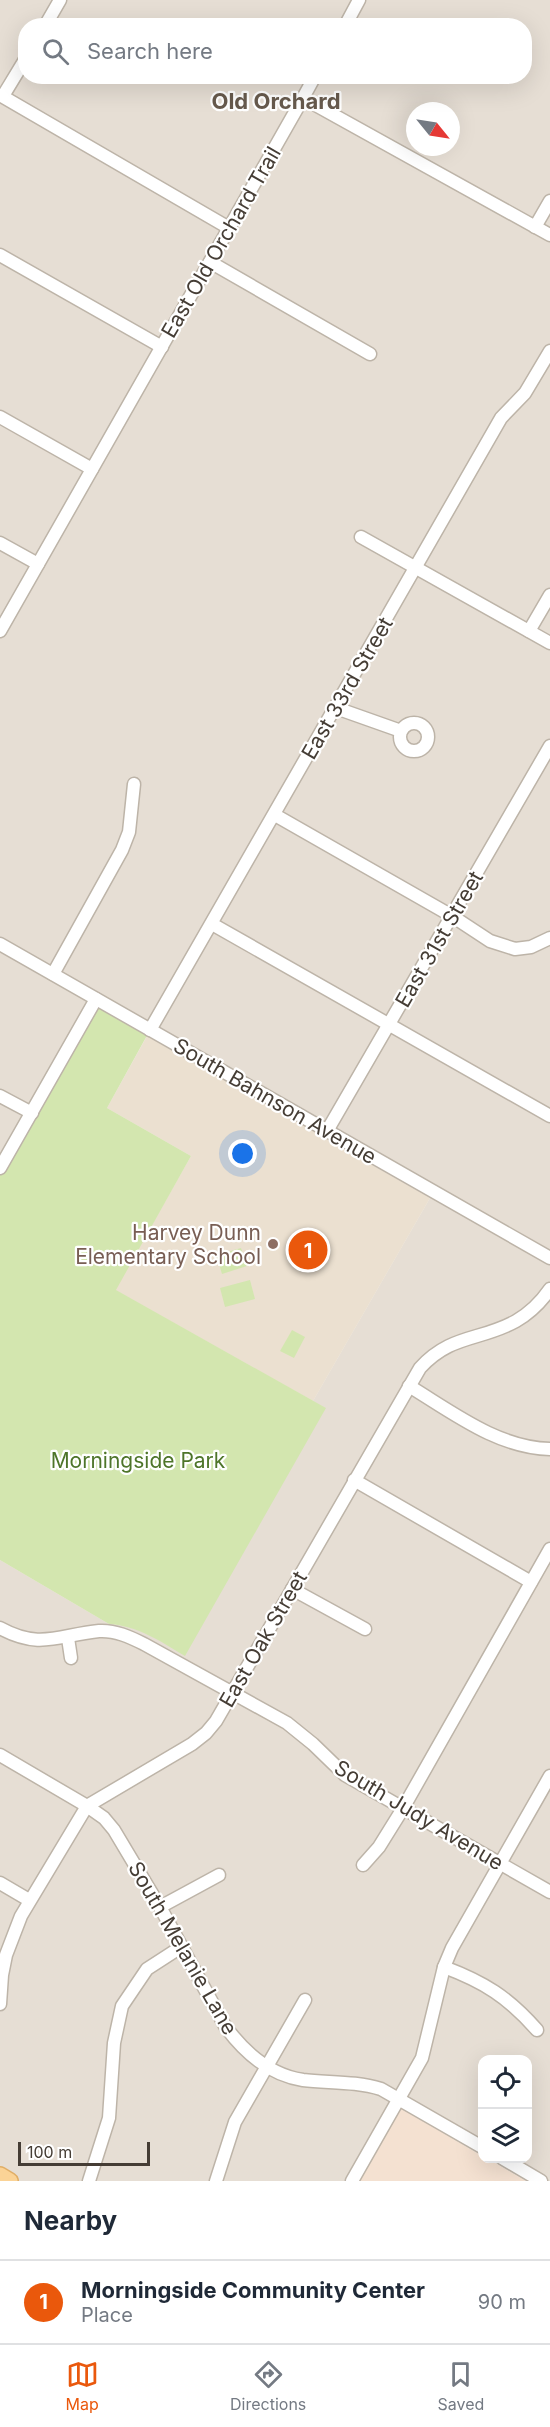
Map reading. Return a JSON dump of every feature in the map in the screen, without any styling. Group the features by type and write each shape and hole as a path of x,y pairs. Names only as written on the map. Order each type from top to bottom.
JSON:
{"main road":[{"path":"0,2175 10,2181"}],"street":[{"path":"50,18 60,0"},
{"path":"349,18 359,0"},
{"path":"18,70 2,95 229,228"},
{"name":"East Old Orchard Trail","path":"0,631 311,84"},
{"path":"303,98 550,236"},
{"path":"535,227 550,201"},
{"path":"0,255 162,347"},
{"path":"210,262 370,354"},
{"name":"East 33rd Street","path":"150,1030 501,418 525,393 550,351"},
{"path":"0,417 92,469"},
{"path":"361,537 550,643"},
{"path":"0,543 38,564"},
{"path":"529,631 550,595"},
{"path":"336,708 401,732"},
{"name":"East 31st Street","path":"327,1131 550,746"},
{"path":"53,974 122,850 129,832 134,784"},
{"path":"275,815 452,916 490,941 515,949 531,947 550,938"},
{"path":"212,924 550,1116"},
{"name":"South Bahnson Avenue","path":"0,944 550,1258"},
{"path":"0,1168 96,999"},
{"path":"0,1096 32,1113"},
{"name":"East Oak Street","path":"0,2004 6,1955 30,1900 87,1806 192,1744 216,1721 420,1368 436,1352 459,1340 514,1322 536,1306 550,1289"},
{"path":"409,1386 484,1430 508,1441 550,1449"},
{"path":"354,1480 531,1582"},
{"path":"363,1865 378,1847 402,1810 550,1549"},
{"path":"292,1589 366,1629"},
{"name":"South Judy Avenue","path":"0,1628 15,1636 35,1640 68,1638 101,1631 122,1634 144,1644 287,1723 345,1775 402,1810 550,1892"},
{"path":"68,1638 70,1658"},
{"name":"South Melanie Lane","path":"0,1755 87,1806 104,1818 114,1830 160,1906 225,2026 238,2044 266,2066 282,2074 301,2079 364,2084 381,2089 478,2144"},
{"path":"352,2181 422,2058 444,1967 452,1948 550,1776"},
{"path":"160,1906 219,1875"},
{"path":"0,1883 30,1900"},
{"path":"89,2181 110,2118 114,2043 122,2006 147,1970 181,1947"},
{"path":"444,1967 499,1993 518,2008 537,2030"},
{"path":"216,2181 235,2122 305,2001"},
{"path":"510,2163 541,2181"}],"shaded area":[{"path":"0,0 550,0 550,2181 526,2181 495,2163 532,2163 532,2055 478,2055 478,2154 401,2109 359,2181 0,2181 0,1560 109,1624 127,1625 147,1633 325,1408 313,1401 430,1198 147,1036 150,1030 96,999 0,1175"},
{"name":"Harvey Dunn Elementary School","path":"147,1036 430,1198 313,1401 115,1290 191,1156 107,1108"},
{"path":"401,2108 478,2154 478,2163 495,2163 526,2181 359,2181"}],"green space":[{"name":"Morningside Park","path":"96,999 150,1030 107,1108 191,1156 116,1290 326,1408 185,1656 139,1631 109,1624 0,1560 0,1175"},
{"path":"241,1248 247,1266 222,1274 216,1255"},
{"path":"250,1280 255,1299 225,1307 220,1288"},
{"path":"292,1330 305,1337 294,1358 280,1351"}],"place":[{"name":"Harvey Dunn Elementary School","path":"273,1244"},
{"name":"Morningside Community Center","path":"308,1250"}],"district":[{"name":"Old Orchard","path":"276,101"}]}
